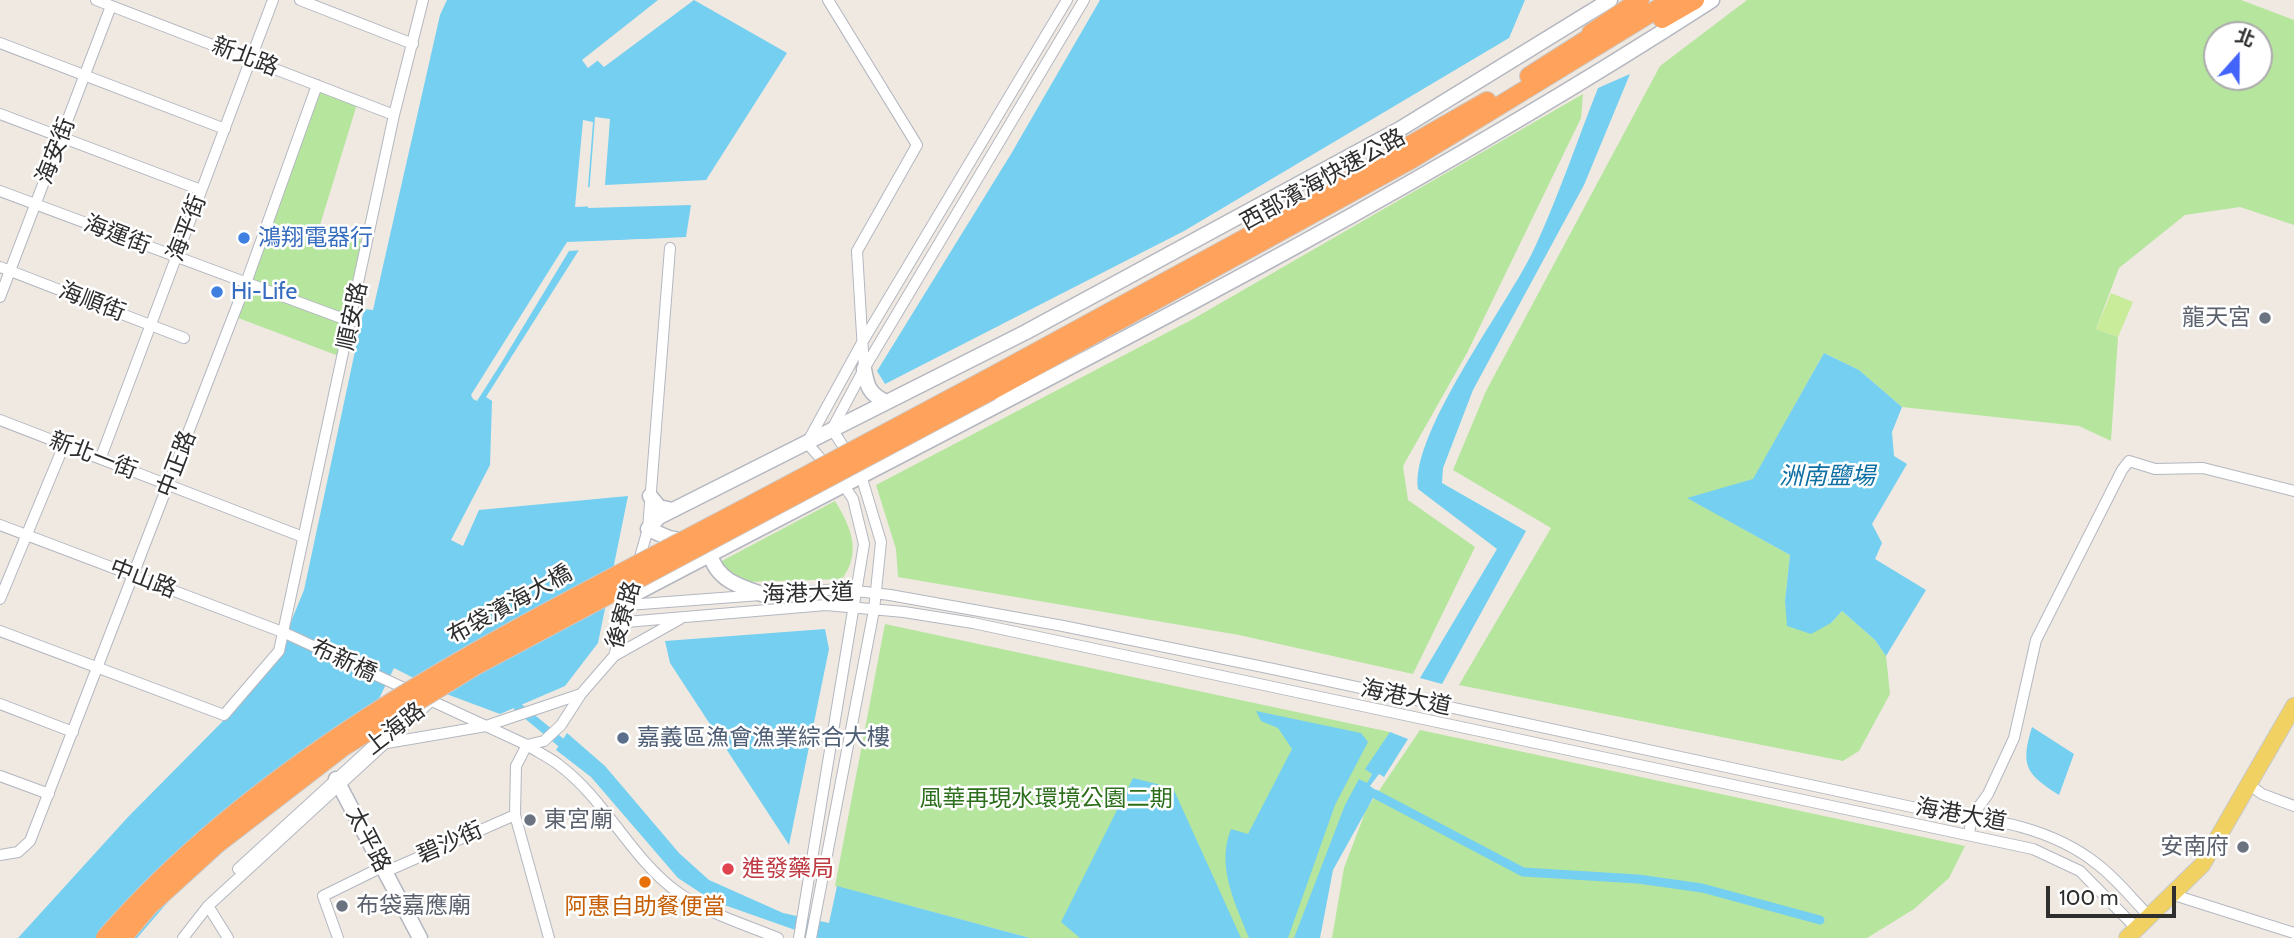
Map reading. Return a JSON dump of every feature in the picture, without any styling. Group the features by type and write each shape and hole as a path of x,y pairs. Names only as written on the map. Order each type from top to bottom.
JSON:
{"highway":[{"path":"1556,57 1640,0"},
{"name":"西部濱海快速公路","path":"988,385 1426,136 1651,0"},
{"name":"西部濱海快速公路","path":"988,385 1377,179 1502,106 1672,0"},
{"path":"1502,106 1564,76 1695,0"},
{"name":"布袋濱海大橋","path":"105,938 141,896 229,815 321,747 391,703 537,616 988,385"},
{"name":"布袋濱海大橋","path":"122,938 150,905 217,844 343,747 475,666 988,385"}],"main road":[{"path":"2132,933 2174,895 2215,846 2247,783 2294,706"}],"street":[{"name":"新北路","path":"96,0 394,115"},
{"name":"海平街","path":"102,457 273,0"},
{"path":"300,0 413,44"},
{"name":"順安路","path":"98,668 224,715 279,651 352,322 394,115 423,0"},
{"path":"828,0 917,145 857,251 867,387 875,396 886,402"},
{"path":"807,443 863,341 1067,0"},
{"path":"832,429 864,369 1084,0"},
{"path":"733,542 714,545 669,538 648,529 659,517 672,510 1026,331 1400,129 1610,0"},
{"path":"631,600 710,554 863,478 1174,315 1405,187 1712,0"},
{"name":"海安街","path":"0,297 5,269 36,204 111,6"},
{"path":"0,43 225,130"},
{"name":"中正路","path":"0,855 18,852 30,841 246,283 317,85"},
{"path":"0,114 201,190"},
{"name":"海運街","path":"0,191 352,322"},
{"name":"後寮路","path":"527,745 544,741 561,725 581,694 614,656 626,622 648,529 670,248"},
{"name":"海順街","path":"5,269 184,338"},
{"name":"新北一街","path":"0,420 102,457 303,537"},
{"path":"811,938 874,610 881,542 863,478 832,429"},
{"path":"799,937 856,608 864,544 853,499 807,443"},
{"path":"0,599 64,445"},
{"path":"1969,834 1972,816 1988,794 2014,738 2036,640 2129,461 2155,469 2203,468 2294,491"},
{"path":"650,496 659,507 672,510"},
{"name":"中山路","path":"0,525 285,633"},
{"path":"710,554 714,568 735,585 765,595"},
{"name":"海港大道","path":"631,600 841,589 876,593 1076,628 1921,809 2006,821 2073,848 2098,865 2150,917"},
{"name":"海港大道","path":"626,622 826,605 973,623 2033,849 2060,860 2097,886 2132,933"},
{"path":"614,656 649,634 686,616"},
{"path":"0,631 98,668"},
{"name":"布新橋","path":"285,633 527,745 569,775 657,875 674,890 697,906 778,938"},
{"path":"387,743 486,726 581,694"},
{"name":"上海路","path":"338,783 387,743 431,701"},
{"name":"上海路","path":"183,938 208,906 338,783 395,724 419,706 431,701"},
{"path":"0,704 73,732"},
{"path":"527,745 516,766 515,815 549,938"},
{"path":"0,776 49,794"},
{"name":"太平路","path":"338,783 420,938"},
{"path":"2247,783 2262,794 2294,806"},
{"name":"碧沙街","path":"338,938 323,896 515,815"},
{"path":"2174,895 2294,933"},
{"path":"208,906 228,938"}],"green space":[{"path":"1747,0 2241,0 2294,20 2294,225 2240,207 2185,215 2119,268 2096,329 2118,337 2111,441 2079,426 1902,407 1859,370 1824,353 1753,480 1688,498 1790,555 1785,601 1831,623 1842,611 1875,640 1886,656 1890,694 1859,751 1843,761 1459,685 1551,528 1453,470 1486,391 1660,66"},
{"path":"317,85 358,101 320,225 368,242 344,358 233,316"},
{"path":"1583,94 1581,118 1467,353 1403,466 1408,500 1475,547 1413,674 1239,635 898,577 896,549 876,485 1193,319"},
{"path":"2111,293 2133,302 2118,337 2096,329"},
{"path":"835,501 850,530 853,549 852,559 842,579 746,582 723,568 720,562"},
{"name":"風華再現水環境公園二期","path":"885,624 1390,732 1299,938 1030,938 835,886"},
{"path":"1420,730 1965,846 1949,878 1914,909 1867,938 1332,938 1344,868 1366,810"}],"water":[{"path":"447,0 673,0 597,60 604,67 694,0 787,53 706,180 605,185 610,119 595,117 588,208 691,205 686,237 584,242 486,397 492,401 490,465 451,540 463,546 479,510 628,496 598,643 565,686 500,714 441,692 394,668 368,721 197,868 137,938 18,938 128,817 223,721 279,651 304,590 364,309 373,310 440,15"},
{"path":"1100,0 1525,0 1509,38 1184,231 885,384 877,371 1011,154"},
{"path":"1630,74 1584,185 1473,390 1443,468 1442,483 1526,531 1442,684 1420,678 1497,549 1418,489 1420,465 1429,435 1464,368 1535,247 1598,88"},
{"name":"洲南鹽場","path":"1824,353 1859,370 1902,407 1892,432 1894,456 1907,464 1872,524 1882,543 1875,559 1926,590 1886,656 1875,640 1842,611 1831,623 1811,634 1787,626 1785,601 1790,555 1687,498 1753,479"},
{"path":"825,629 829,649 789,845 670,663 665,641"},
{"path":"1256,711 1361,733 1368,742 1335,805 1288,938 1249,938 1233,898 1226,871 1227,843 1231,829 1248,834 1292,749 1278,728 1261,721"},
{"path":"2032,727 2074,754 2059,795 2039,781 2029,768 2027,751"},
{"path":"1390,732 1408,739 1384,777 1379,774 1370,786 1377,791 1333,870 1320,938 1294,938 1345,805 1359,779 1367,783 1372,774 1365,769"},
{"path":"567,733 605,766 679,853 709,880 783,913 829,923 837,886 1030,938 818,938 713,901 678,878 591,777 556,750"},
{"path":"1133,778 1173,788 1241,938 1080,938 1061,922"}],"pier":[{"path":"658,0 676,0 588,68 582,60"},
{"path":"583,120 593,122 588,187 593,188 592,204 673,203 575,207"},
{"path":"645,239 645,243 586,246 583,250 569,251 477,401 473,399 471,395 567,242"}],"waterway":[{"path":"518,707 570,750"},
{"path":"1375,794 1523,872 1638,879 1702,888 1820,920"}],"place":[{"name":"鴻翔電器行","path":"244,238"},
{"name":"Hi-Life","path":"217,292"},
{"name":"龍天宮","path":"2265,318"},
{"name":"嘉義區漁會漁業綜合大樓","path":"623,738"},
{"name":"東宮廟","path":"530,820"},
{"name":"安南府","path":"2243,847"},
{"name":"進發藥局","path":"728,869"},
{"name":"阿惠自助餐便當","path":"645,882"},
{"name":"布袋嘉應廟","path":"342,906"}]}
